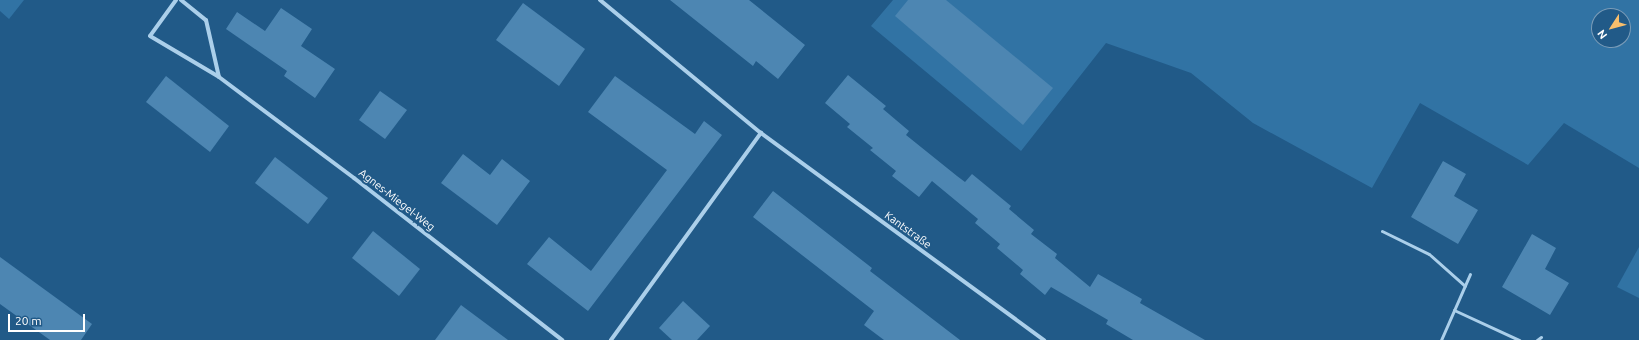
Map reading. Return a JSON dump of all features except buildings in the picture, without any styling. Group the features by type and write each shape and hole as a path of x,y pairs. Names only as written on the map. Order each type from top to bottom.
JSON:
{"street":[{"name":"Agnes-Miegel-Weg","path":"176,0 150,36 219,77 354,178 562,340"},
{"path":"181,0 206,20 219,77"},
{"name":"Kantstraße","path":"600,0 761,133 1044,340"},
{"path":"611,340 761,133"}],"lane":[{"path":"1382,231 1429,254 1465,286"},
{"path":"1441,340 1470,274"},
{"path":"1454,310 1519,340"},
{"path":"1537,340 1541,337"}],"shaded area":[{"path":"0,0 24,0 9,19 0,11"},
{"path":"893,0 1639,0 1639,168 1564,123 1528,165 1420,103 1372,188 1253,123 1191,73 1106,43 1021,151 871,26"},
{"path":"1639,247 1639,298 1617,287"}]}
